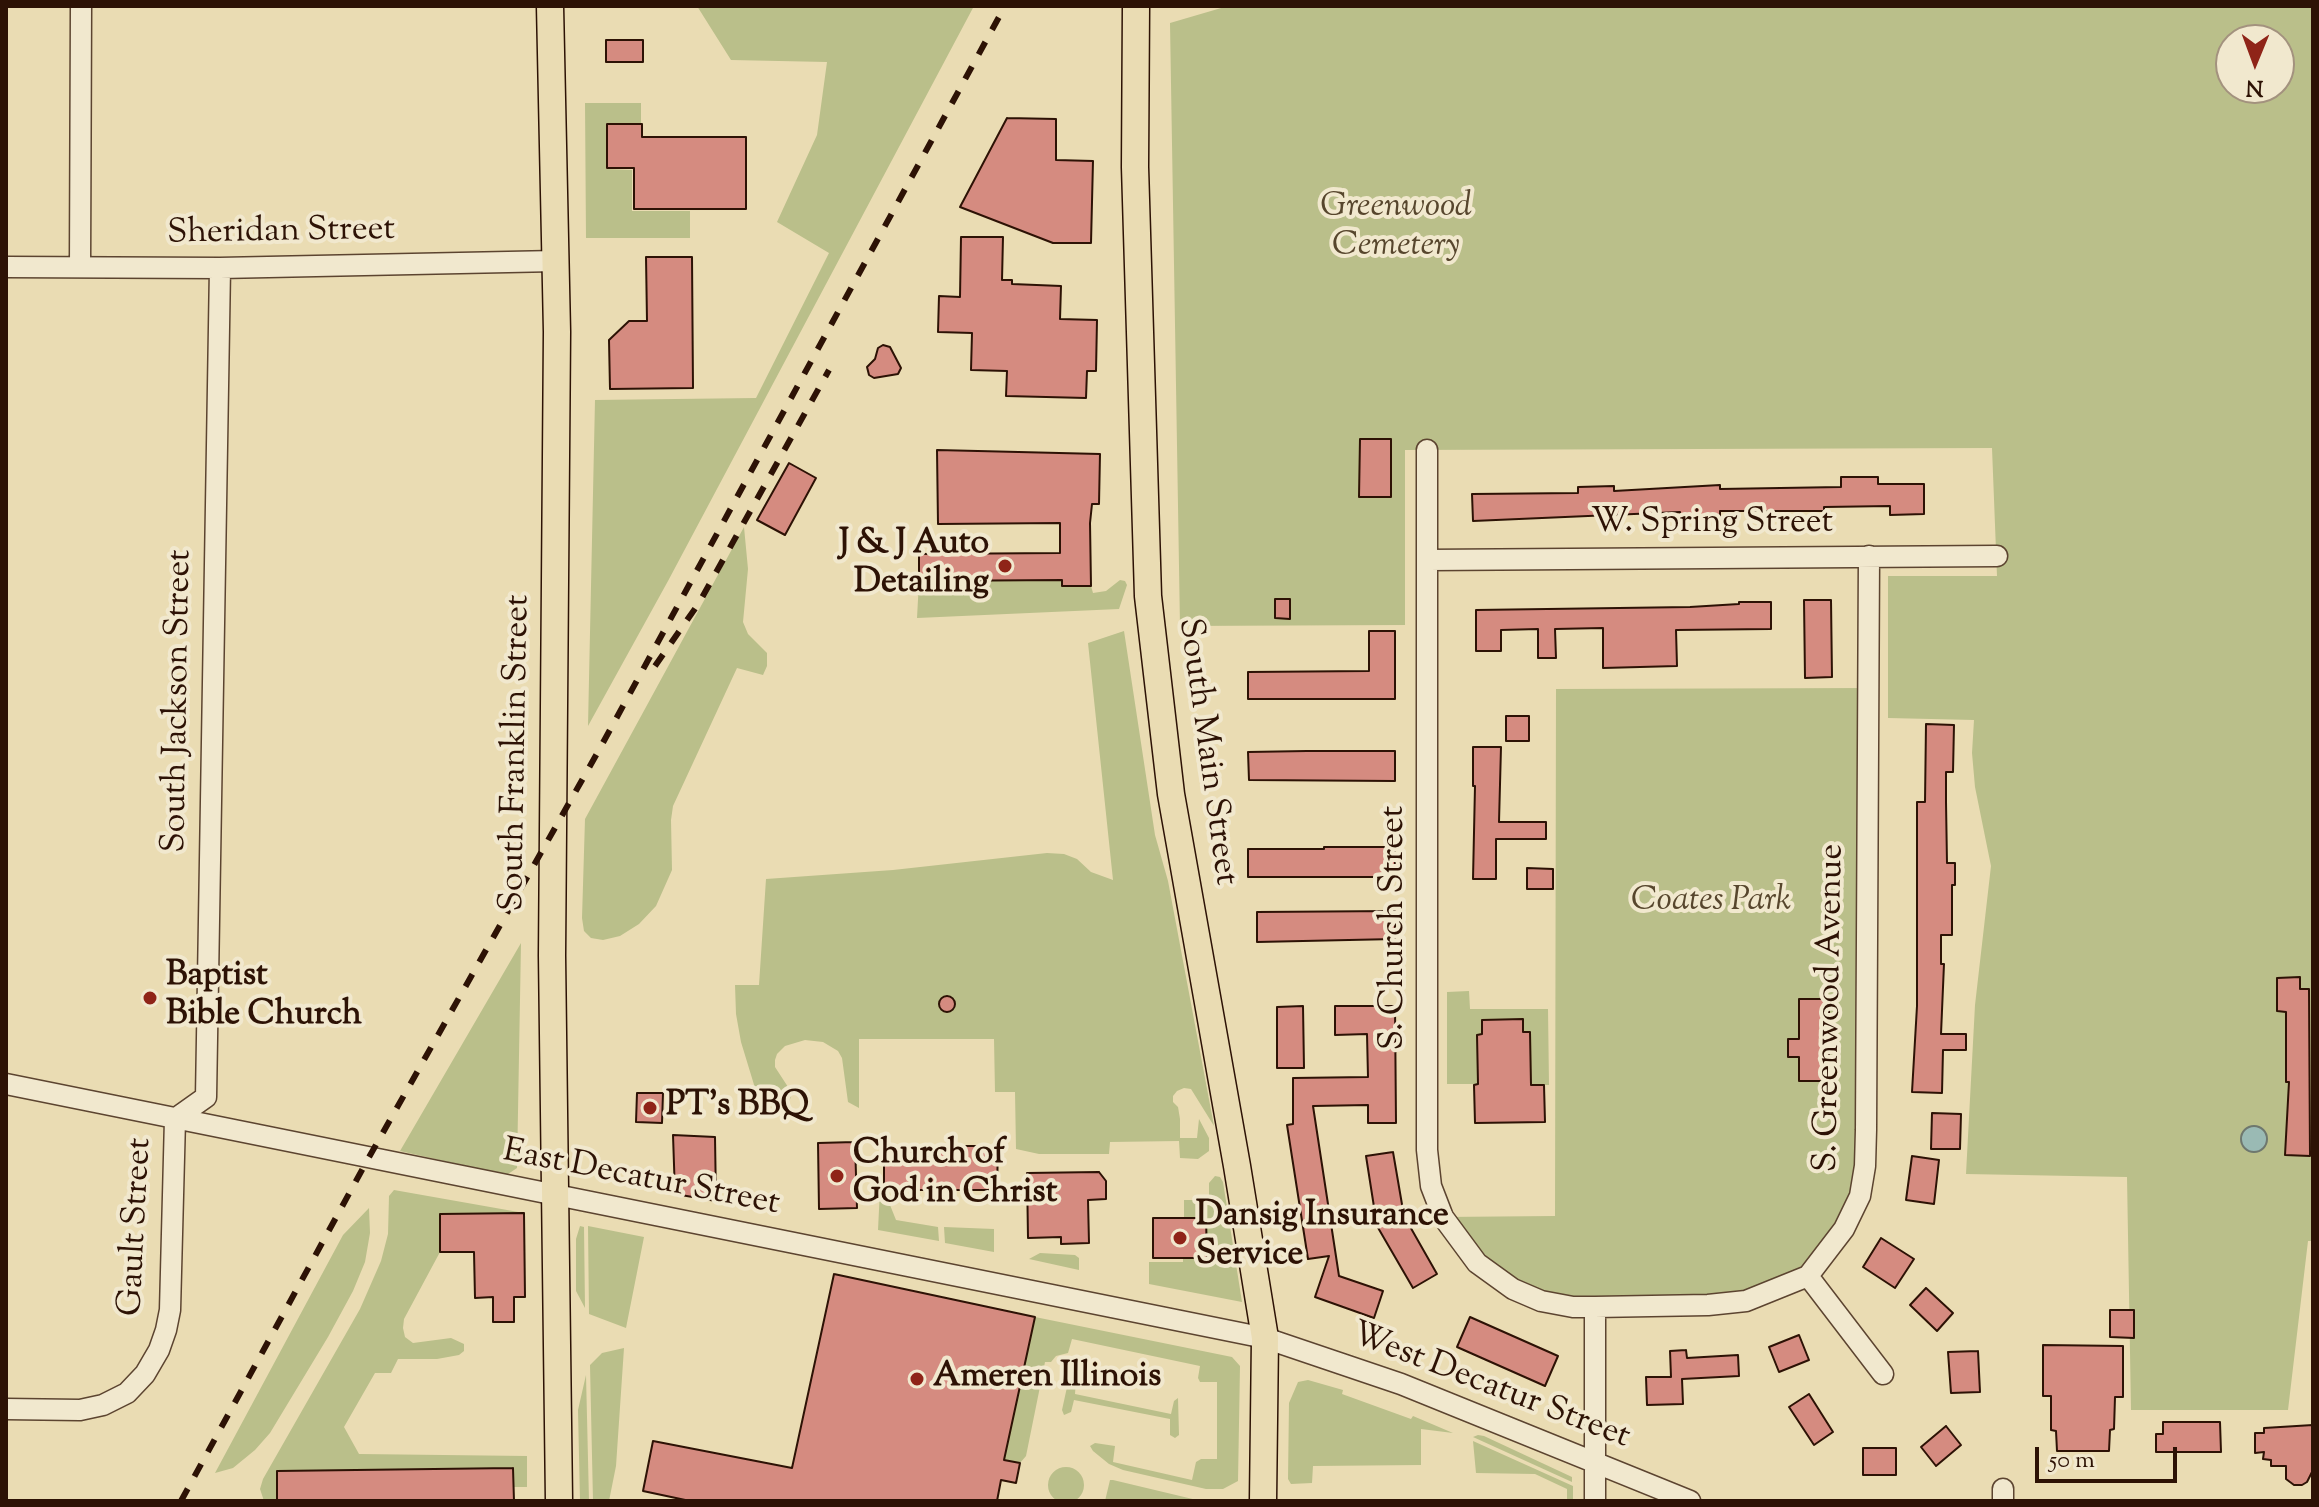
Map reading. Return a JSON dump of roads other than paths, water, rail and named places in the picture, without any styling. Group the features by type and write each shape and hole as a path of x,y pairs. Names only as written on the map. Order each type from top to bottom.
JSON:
{"main road":[{"name":"South Franklin Street","path":"550,6 556,261 552,955 559,1501"},
{"name":"South Main Street","path":"1136,6 1135,167 1148,596 1171,794 1265,1338 1263,1501"}],"street":[{"path":"80,267 81,6"},
{"name":"Sheridan Street","path":"6,267 220,268 556,261"},
{"name":"South Jackson Street","path":"175,1119 206,1097 220,268"},
{"name":"S. Church Street","path":"1427,450 1427,1150 1431,1186 1450,1228 1464,1248 1488,1272 1513,1289 1541,1301 1573,1307 1595,1307"},
{"name":"S. Greenwood Avenue","path":"1808,1276 1844,1229 1860,1196 1865,1166 1869,556"},
{"name":"W. Spring Street","path":"1428,560 1997,556"},
{"name":"East Decatur Street","path":"6,1084 1265,1338"},
{"name":"Gault Street","path":"6,1409 80,1410 103,1405 127,1393 145,1374 159,1350 170,1310 175,1119"},
{"path":"1595,1501 1595,1307 1708,1305 1746,1301 1808,1276 1883,1374"},
{"name":"West Decatur Street","path":"1265,1338 1401,1384 1690,1501"}],"water":[{"path":"2254,1126 2263,1130 2267,1139 2263,1148 2254,1152 2245,1148 2241,1139 2245,1130"}],"railway":[{"path":"181,1501 368,1159 599,750 1005,6"},
{"path":"655,666 699,603 829,370"}],"place":[{"name":"J & J Auto Detailing","path":"1005,566"},
{"name":"Baptist Bible Church","path":"150,998"},
{"name":"PT's BBQ","path":"650,1108"},
{"name":"Church of God in Christ","path":"837,1176"},
{"name":"Dansig Insurance Service","path":"1180,1238"},
{"name":"Ameren Illinois","path":"917,1379"}],"park label":[{"name":"Greenwood Cemetery","path":"1396,228"},
{"name":"Coates Park","path":"1711,903"}]}
